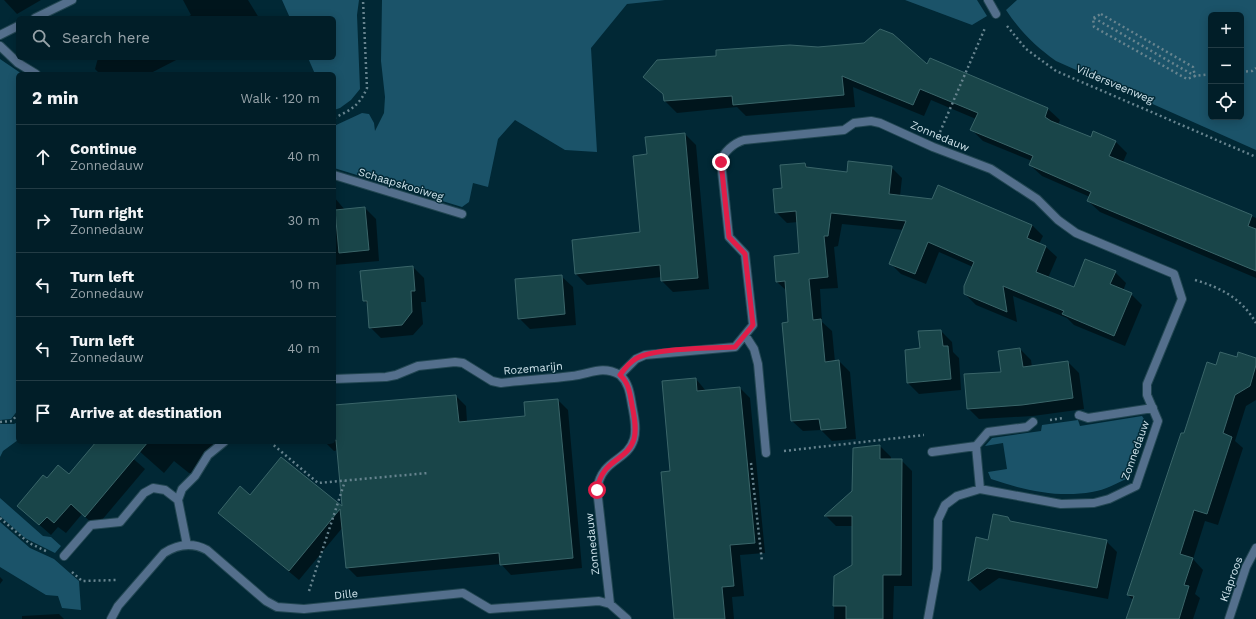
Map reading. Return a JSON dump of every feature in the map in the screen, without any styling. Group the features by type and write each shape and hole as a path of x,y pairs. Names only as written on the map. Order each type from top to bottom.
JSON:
{"street":[{"path":"39,16 72,0"},
{"path":"988,0 996,14"},
{"path":"0,35 16,27"},
{"path":"0,46 18,63 33,72"},
{"name":"Zonnedauw","path":"610,604 597,490 599,478 606,467 628,450 634,440 635,427 631,398 625,380 620,375 636,359 645,355 735,347 753,325 745,254 729,237 721,162 725,152 744,140 844,130 854,123 871,121 898,130 933,147 991,169 1037,199 1058,220 1076,233 1174,274 1182,299 1147,384 1147,395 1158,421 1136,486 1109,499 1094,503 1061,504 980,489 957,496 945,505 938,520 937,569 928,619"},
{"name":"Schaapskooiweg","path":"336,176 462,214"},
{"path":"745,335 754,349 758,364 766,453"},
{"name":"Rozemarijn","path":"336,379 386,377 396,375 418,366 455,362 463,363 492,381 501,383 574,376 590,371 613,371 620,375"},
{"name":"Zonnedauw","path":"1080,415 1088,418 1153,408"},
{"path":"932,452 976,446 988,432 1027,427 1033,422"},
{"path":"187,545 178,500 182,489 194,476 208,455 222,444"},
{"path":"976,446 980,489"},
{"path":"64,556 91,526 120,522 144,493 153,488 165,490 178,500"},
{"name":"Dille","path":"112,619 118,606 164,553 172,548 187,545 193,545 207,550 266,601 277,607 304,609 463,593 490,608 599,601 610,604"},
{"name":"Klaproos","path":"1229,619 1246,568 1256,548"},
{"path":"610,604 627,619"}],"path":[{"path":"336,117 351,110 362,100 367,88 363,0"},
{"path":"933,147 987,24 996,14"},
{"name":"Vildersveenweg","path":"996,14 1026,48 1056,71 1256,157"},
{"path":"1093,18 1101,14 1193,67 1195,76"},
{"path":"1093,18 1195,76"},
{"path":"1093,18 1094,27 1187,80 1195,76 1208,74"},
{"path":"1244,72 1252,71 1256,68"},
{"path":"1174,274 1200,282 1237,300 1249,312 1256,323"},
{"path":"1033,422 1080,415"},
{"path":"0,422 12,421 16,416"},
{"path":"762,562 750,456 930,434 932,452"},
{"path":"272,444 318,483 428,473"},
{"path":"304,609 345,481"}],"shaded area":[{"path":"282,0 359,0 357,15 360,89 351,100 340,108 336,109 336,72 314,72 309,60 336,60 336,16 289,16"},
{"path":"382,0 665,0 627,4 591,48 597,152 565,150 515,120 498,139 488,187 473,183 469,202 462,207 336,169 336,125 362,113 369,114 374,123 375,131 384,113 385,97 381,61"},
{"path":"905,0 977,0 987,16 972,25"},
{"path":"1017,0 1256,0 1256,150 1056,61 1028,38 1006,10"},
{"path":"0,59 19,72 16,72 16,413 11,419 0,420"},
{"path":"1142,416 1148,425 1130,477 1107,488 1079,494 1041,492 1016,487 991,479 988,472 1007,469 1003,443 985,446 992,438 1041,431 1042,425 1078,420 1080,426"},
{"path":"16,423 16,441 3,451 0,457 0,424"},
{"path":"0,498 43,536 51,537 61,546 55,553 25,538 0,516"},
{"path":"0,522 30,548 54,559 79,581 81,610 62,608 58,596 46,595 0,567"}],"building":[{"path":"880,29 893,34 927,64 930,58 1048,108 1045,117 1051,121 1091,137 1093,131 1116,141 1109,156 1252,215 1248,226 1256,229 1256,271 1087,201 1091,192 1029,165 1033,156 970,130 978,113 920,89 913,105 842,76 844,95 733,105 732,96 664,101 663,94 643,77 657,60 716,56 716,50 790,45 818,47 864,43"},
{"path":"685,133 698,278 661,281 660,265 575,274 572,240 640,232 633,156 647,154 645,137"},
{"path":"848,161 892,166 889,194 932,199 938,185 1032,225 1027,238 1046,246 1036,272 1074,287 1085,259 1116,271 1110,284 1132,293 1114,336 1062,314 1064,311 1003,286 1007,312 964,294 964,286 974,262 928,242 915,274 889,264 906,221 831,213 828,236 824,236 828,277 809,279 813,320 821,319 825,362 839,360 846,428 821,430 819,419 791,421 782,323 788,322 785,281 776,282 774,256 799,253 796,211 775,213 773,189 782,188 780,165 805,163 806,167 847,172"},
{"path":"365,207 369,250 339,253 336,210"},
{"path":"413,266 415,291 411,291 412,312 402,325 369,328 367,301 363,301 360,271"},
{"path":"562,275 565,314 518,319 515,279"},
{"path":"941,330 943,346 948,346 951,379 907,383 905,350 920,348 918,331"},
{"path":"1020,348 1023,367 1068,361 1073,398 1022,405 967,409 964,374 1001,372 998,351"},
{"path":"1220,352 1237,357 1238,352 1256,358 1256,365 1250,386 1235,395 1223,433 1232,437 1207,514 1194,510 1180,554 1193,558 1184,585 1189,586 1179,619 1126,619 1134,596 1127,595 1181,433 1184,433 1207,362 1216,365"},
{"path":"696,378 697,391 740,387 755,543 730,545 734,586 722,587 725,619 674,619 661,472 670,471 662,381"},
{"path":"456,395 459,422 525,416 524,402 558,399 573,558 500,565 499,553 346,568 340,509 289,571 218,513 240,486 250,495 281,457 342,506 336,440 336,405"},
{"path":"94,444 146,444 85,517 71,504 54,523 47,517 39,525 17,506 43,475 47,478 58,465 69,474"},
{"path":"880,445 880,459 902,459 901,575 883,575 883,619 846,619 846,606 833,606 834,576 852,565 852,516 824,516 852,491 853,448"},
{"path":"993,514 1008,517 1010,521 1107,540 1097,588 987,568 968,581 976,537 988,540"}],"route":[{"path":"597,490 599,478 606,467 628,450 634,440 635,427 631,398 625,380 620,375 627,366 636,359 655,352 735,347 753,325 745,254 729,237 721,162"}]}
